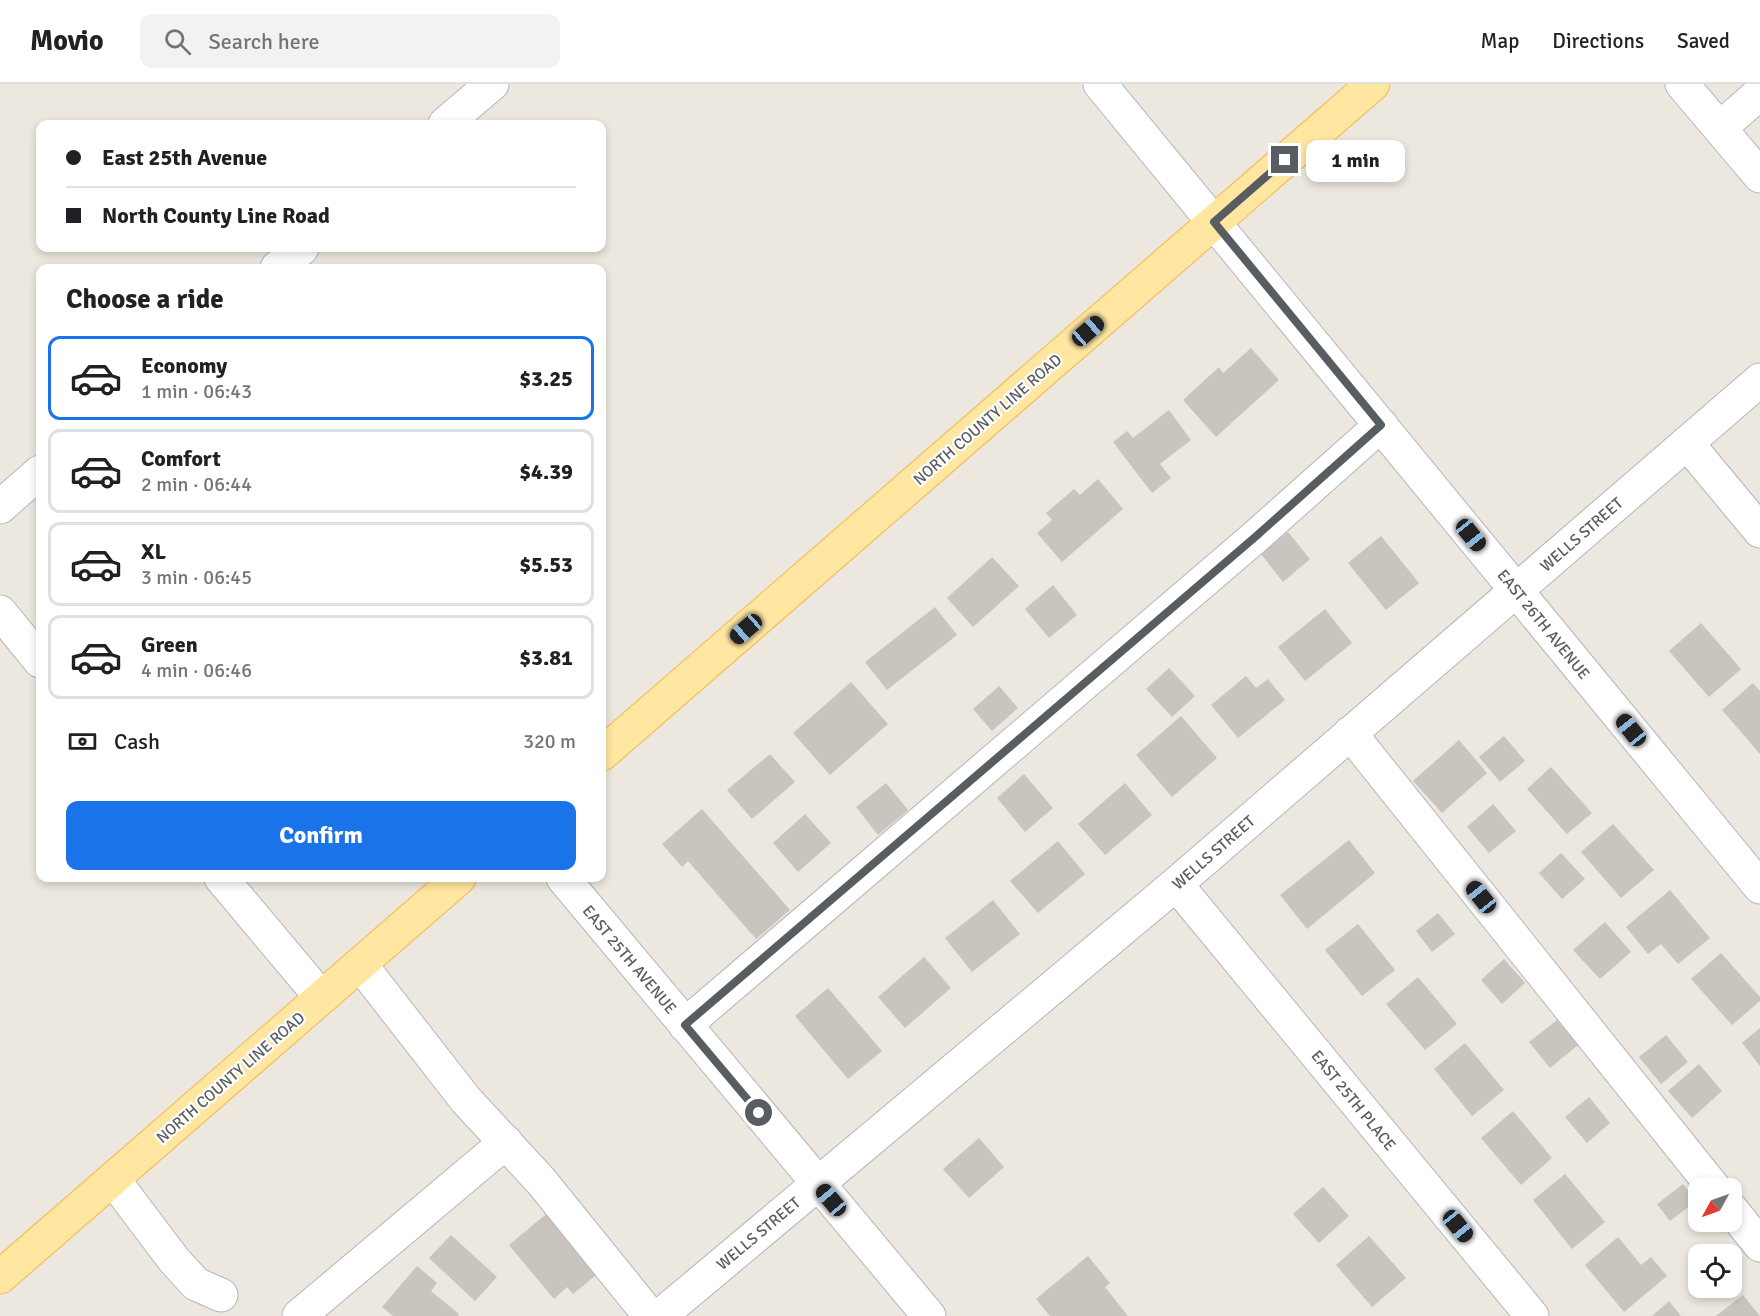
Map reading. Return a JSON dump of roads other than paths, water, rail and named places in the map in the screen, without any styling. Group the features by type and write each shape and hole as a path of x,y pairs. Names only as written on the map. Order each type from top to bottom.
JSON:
{"main road":[{"name":"NORTH COUNTY LINE ROAD","path":"606,751 1373,84"},
{"name":"NORTH COUNTY LINE ROAD","path":"0,1276 454,882"}],"street":[{"path":"450,120 492,84"},
{"name":"EAST 26TH AVENUE","path":"1100,84 1760,887"},
{"path":"1682,84 1760,176"},
{"path":"1719,128 1760,93"},
{"path":"282,264 297,252"},
{"name":"WELLS STREET","path":"660,1316 1176,884 1760,380"},
{"path":"685,1025 1254,538 1381,425"},
{"path":"1688,442 1760,531"},
{"path":"0,507 36,476"},
{"path":"0,612 36,656"},
{"path":"1350,733 1706,1178"},
{"path":"224,882 321,997"},
{"name":"EAST 25TH AVENUE","path":"566,882 929,1316"},
{"name":"EAST 25TH PLACE","path":"1176,884 1532,1316"},
{"path":"360,964 466,1100 541,1180 650,1316"},
{"path":"299,1316 506,1142"},
{"path":"113,1179 174,1260 196,1284 221,1295"},
{"path":"1742,1223 1760,1245"}]}
